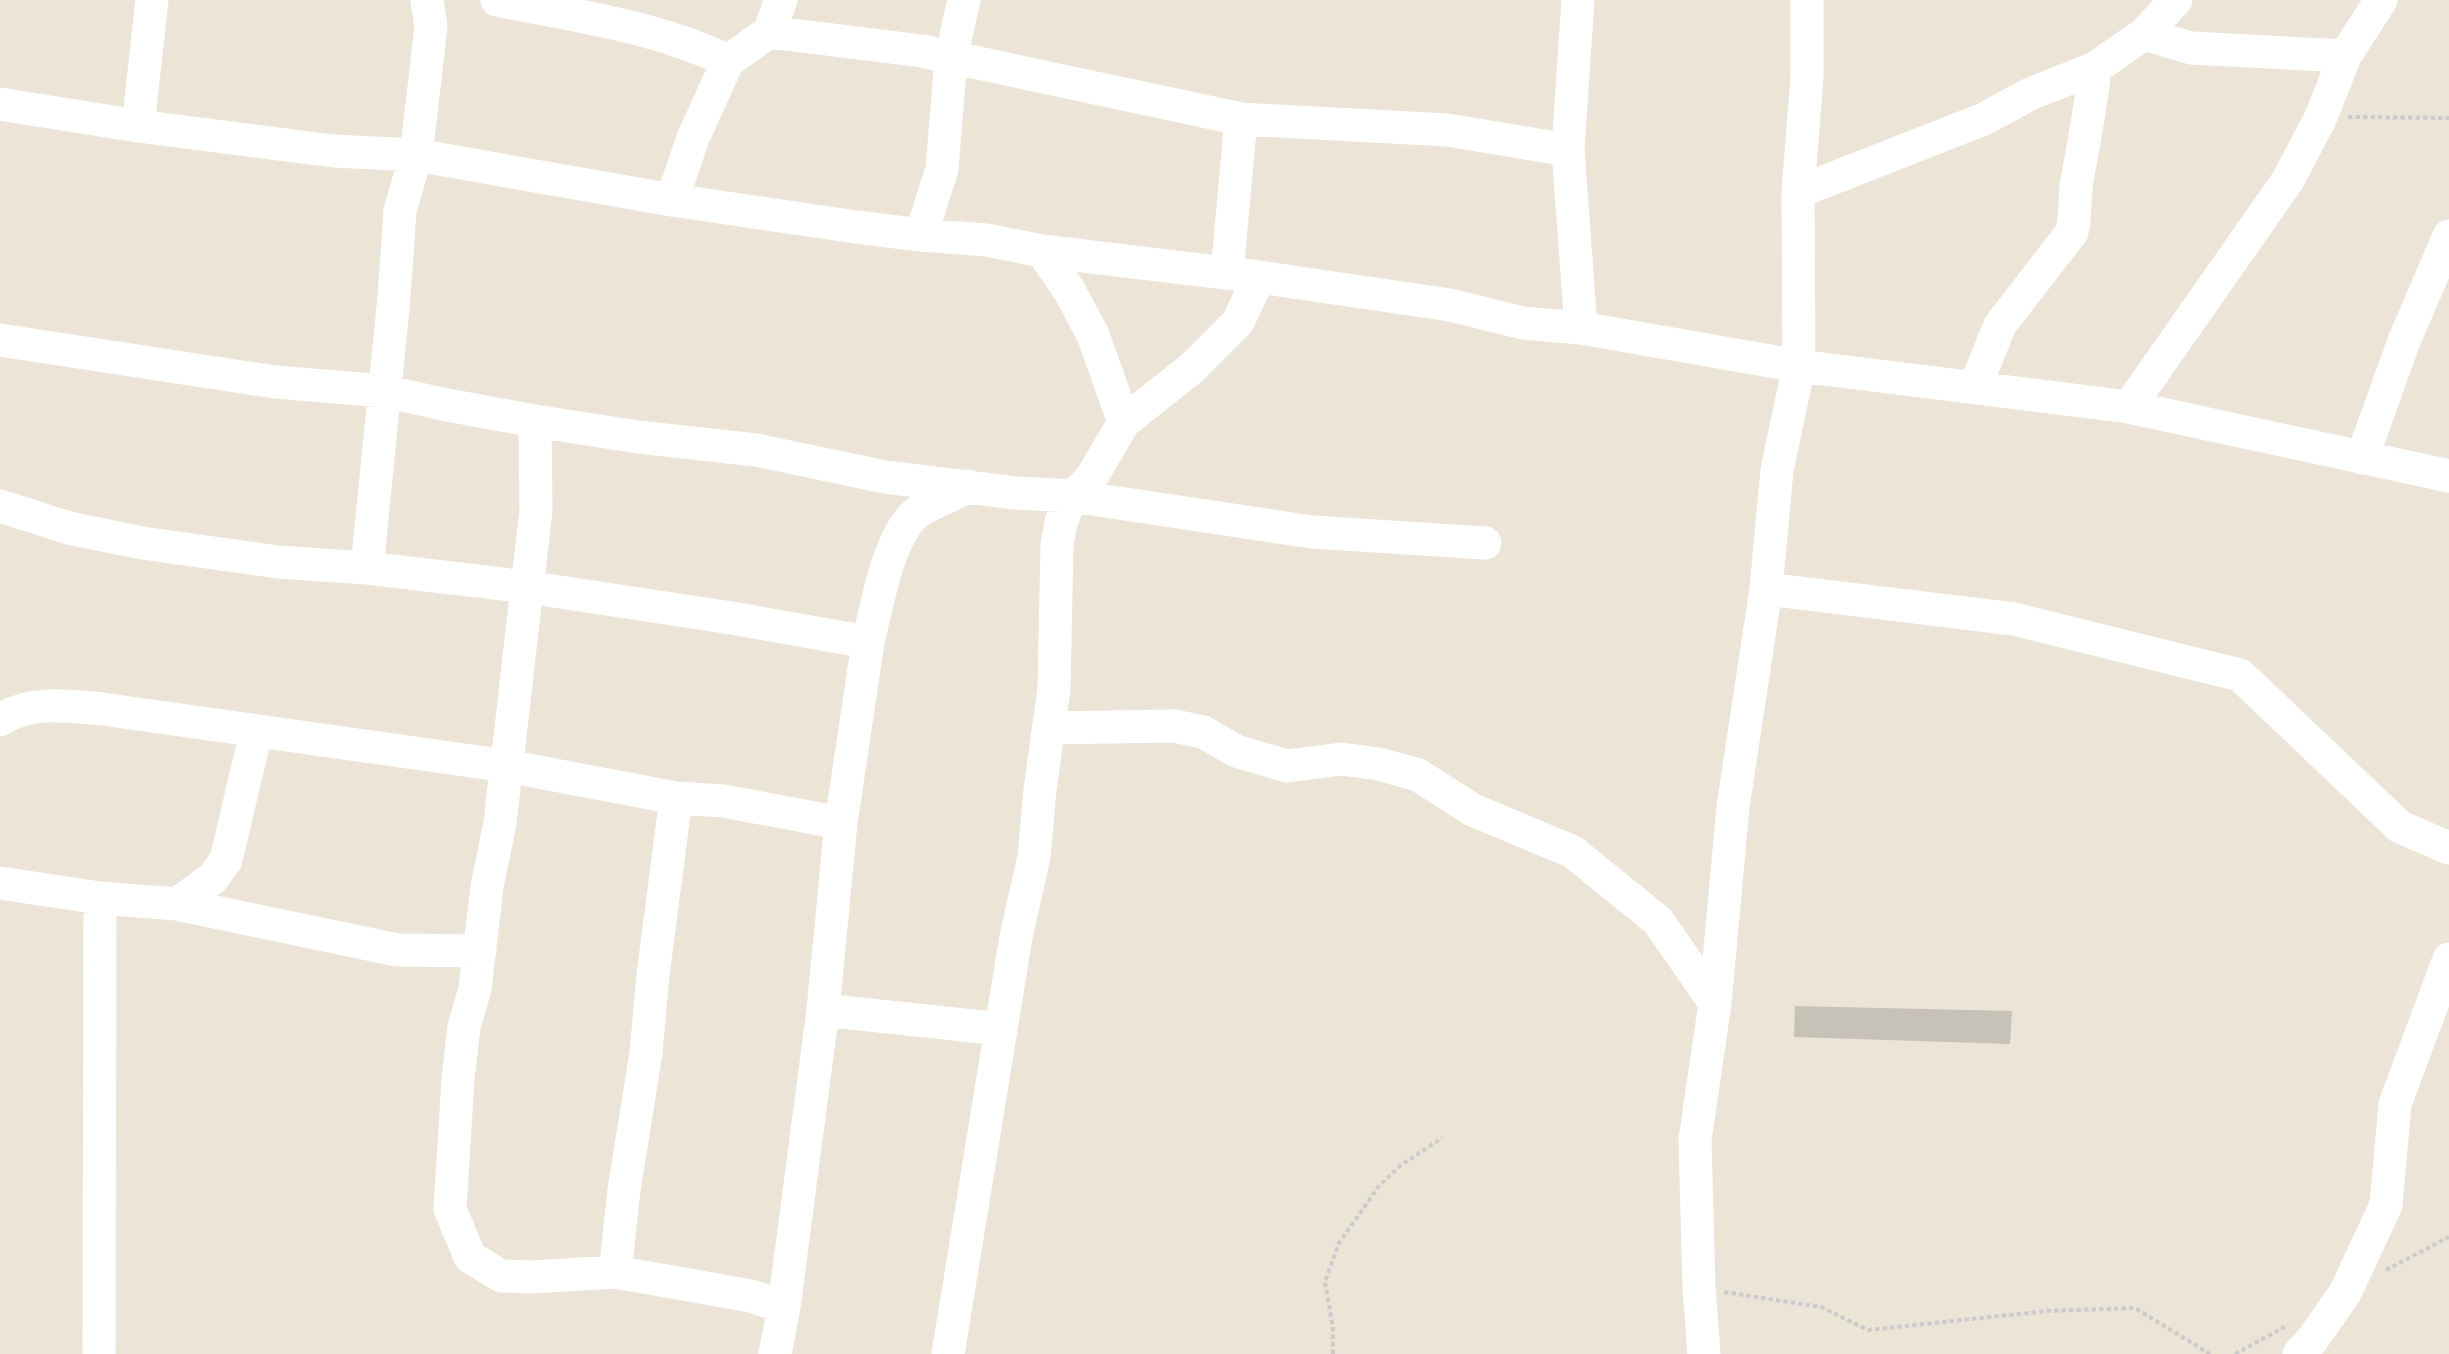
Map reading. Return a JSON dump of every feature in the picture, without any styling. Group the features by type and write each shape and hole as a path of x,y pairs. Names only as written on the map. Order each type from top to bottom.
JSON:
{"street":[{"path":"138,126 152,0"},
{"path":"367,568 400,211 416,155 431,27 427,0"},
{"path":"497,0 635,28 700,48 728,61"},
{"path":"672,200 693,138 728,61 769,32 781,0"},
{"path":"921,235 942,169 951,58 964,0"},
{"path":"1578,0 1568,150 1581,328"},
{"path":"1704,1354 1699,1288 1695,1140 1715,1003 1733,807 1766,589 1777,470 1799,366 1798,192 1807,76 1807,0"},
{"path":"1798,192 1984,120 2030,94 2095,68 2144,33 2176,0"},
{"path":"2129,407 2288,180 2321,117 2345,56 2381,0"},
{"path":"769,32 922,51 1241,119 1447,130 1568,150"},
{"path":"2144,33 2191,48 2345,56"},
{"path":"1975,387 2000,325 2072,232 2076,215 2076,184 2089,122 2095,68"},
{"path":"4,107 333,151 416,155 672,200 921,235 986,240 1042,251 1259,277 1450,305 1523,323 1581,328 1799,366 2129,407 2449,476"},
{"path":"1227,273 1241,119"},
{"path":"2362,458 2404,340 2449,236"},
{"path":"1042,251 1069,290 1093,335 1124,422"},
{"path":"948,1354 1016,937 1027,897 1034,857 1054,689 1057,545 1060,522 1072,496 1090,480 1124,422 1192,368 1238,322 1259,277"},
{"path":"0,340 274,382 385,391 535,421 638,437 756,450 885,477 1016,493 1072,496 1311,532 1485,543"},
{"path":"535,421 536,510 500,823 487,887 476,989 464,1027 458,1079 450,1209 470,1257 501,1276 531,1277 615,1272 751,1296 784,1307"},
{"path":"775,1354 784,1307 823,1010 842,823 868,642 888,559 912,517 969,486"},
{"path":"0,506 69,528 142,543 278,562 367,568 527,587 725,617 868,642"},
{"path":"1766,589 2014,619 2240,675 2400,827 2449,848"},
{"path":"0,720 13,712 52,705 102,709 507,766 676,798 723,801 842,823"},
{"path":"1049,728 1174,726 1203,732 1236,751 1287,766 1341,759 1379,764 1418,775 1473,810 1573,852 1658,921 1715,1003"},
{"path":"177,904 213,878 226,860 256,732"},
{"path":"615,1272 624,1190 646,1053 653,975 676,798"},
{"path":"0,883 100,898 177,904 397,950 480,951"},
{"path":"99,1354 100,898"},
{"path":"2299,1354 2312,1340 2345,1293 2385,1205 2395,1104 2449,959"},
{"path":"823,1010 1001,1029"}],"path":[{"path":"2321,117 2449,117"},
{"path":"1333,1354 1333,1328 1325,1282 1339,1243 1379,1186 1401,1165 1442,1138"},
{"path":"1699,1288 1821,1307 1868,1330 2047,1311 2134,1308 2210,1354"}],"building":[{"path":"1795,1006 2012,1011 2010,1044 1794,1037"}]}
